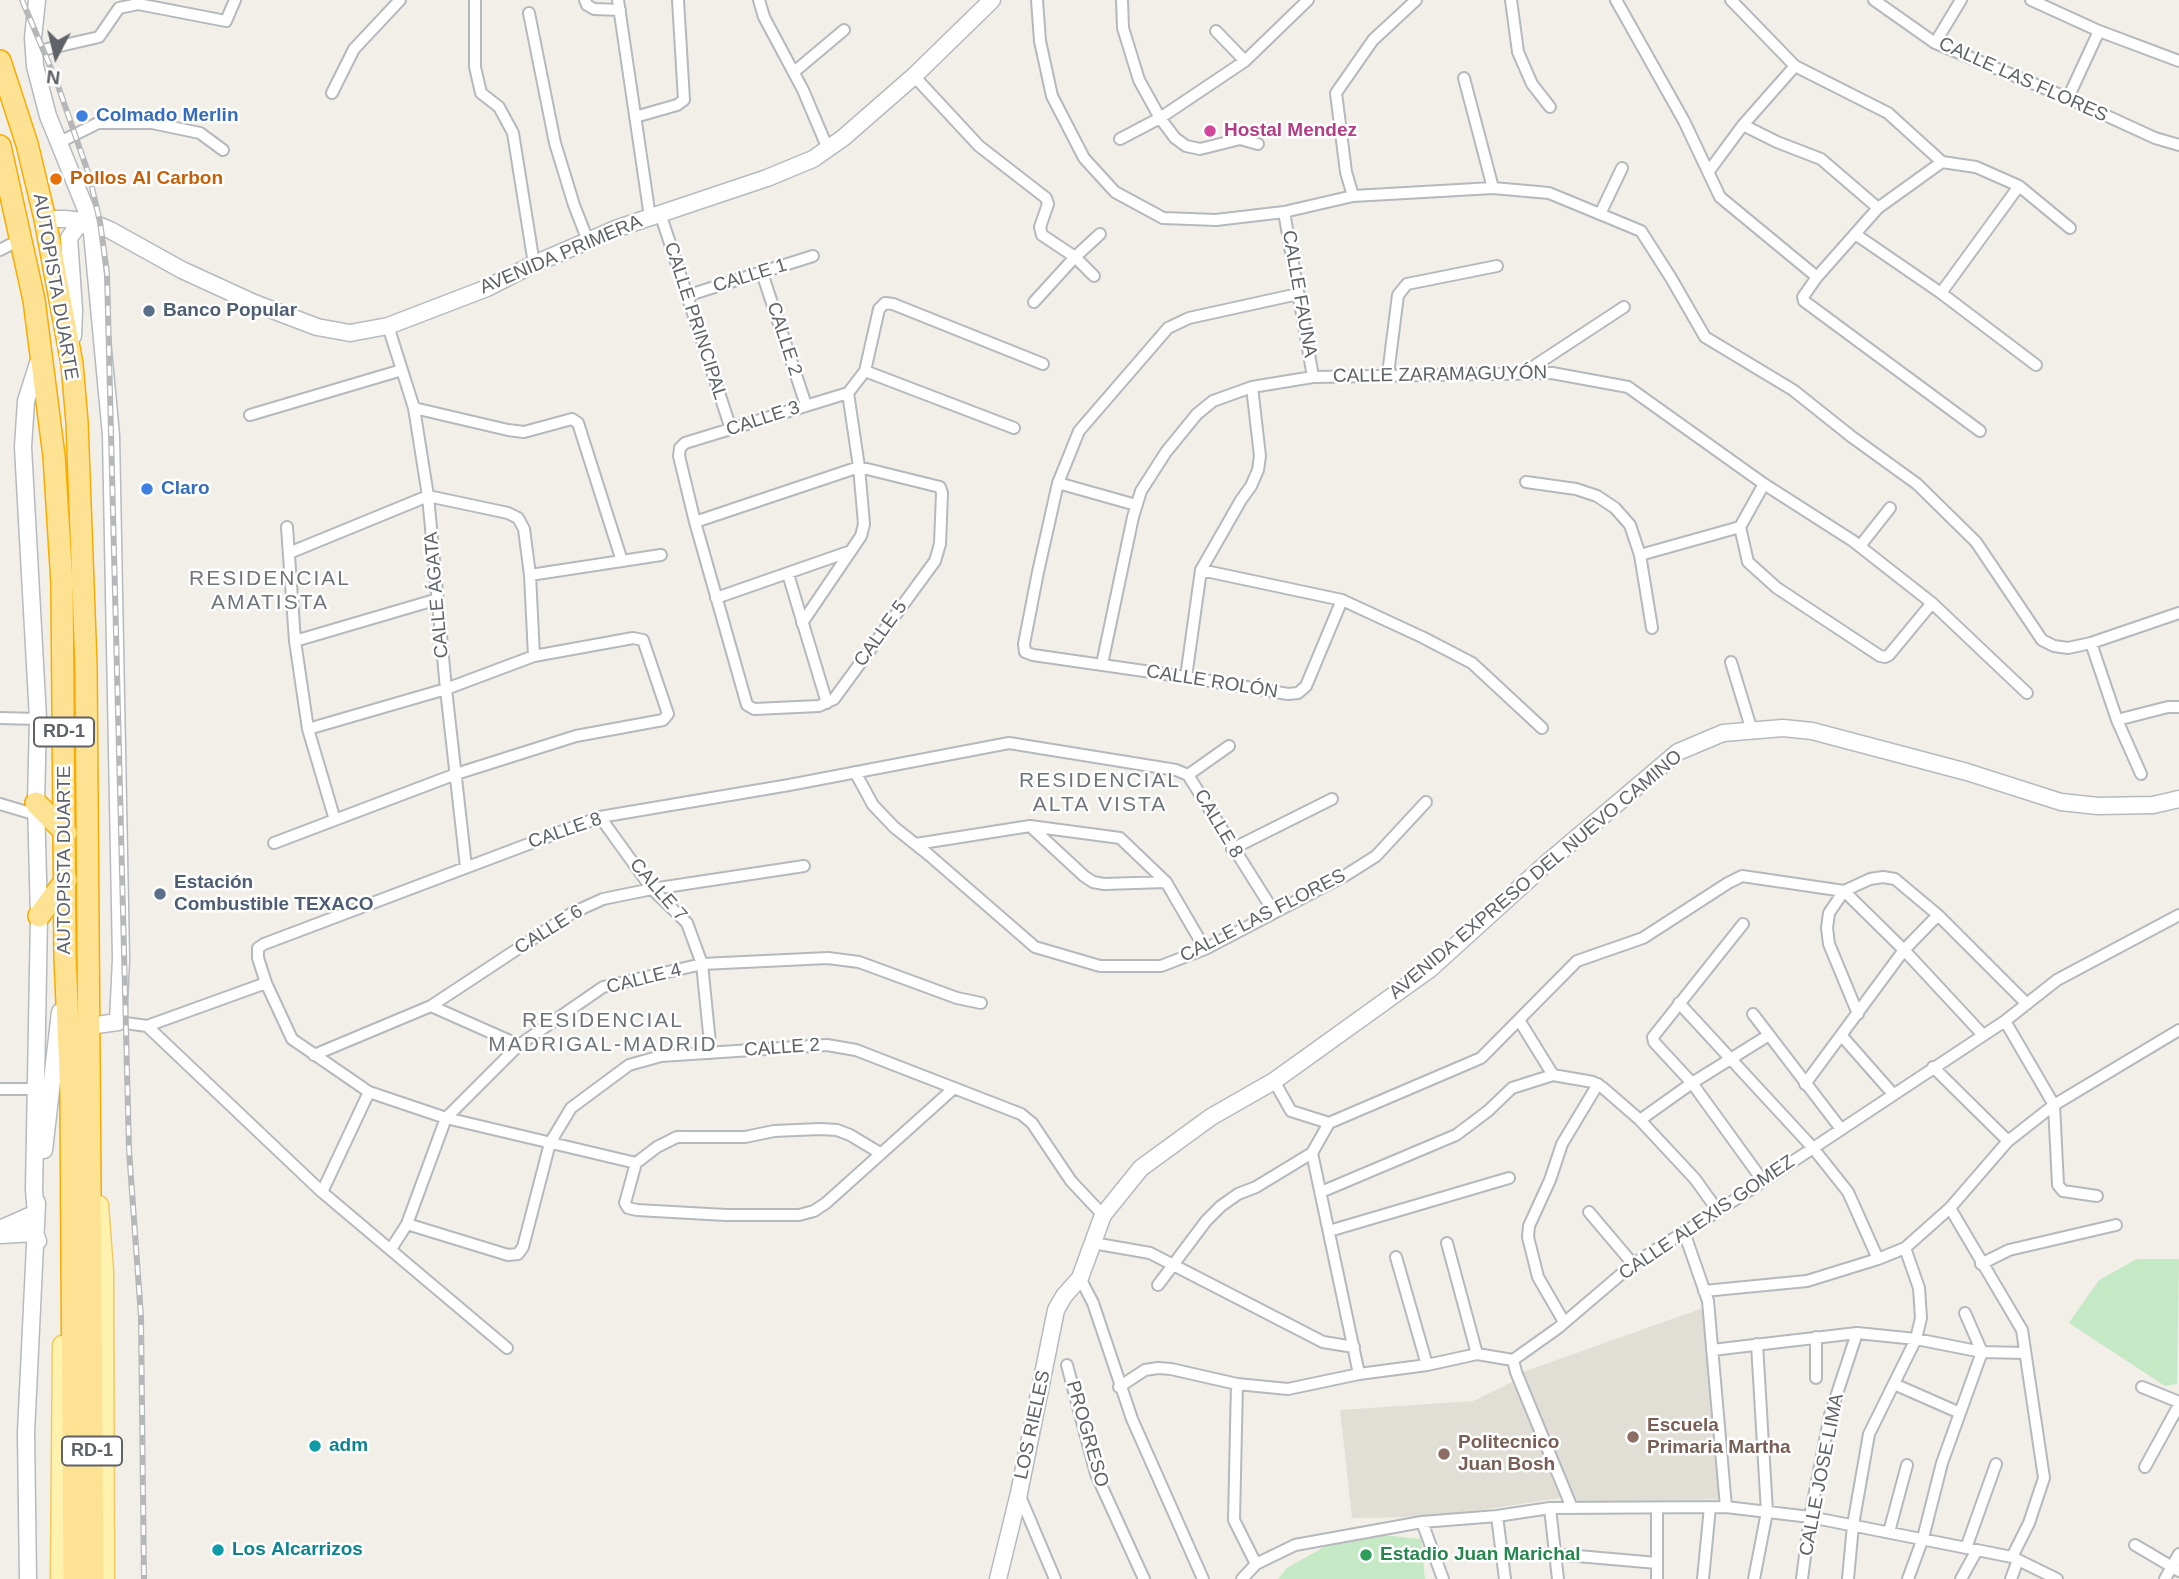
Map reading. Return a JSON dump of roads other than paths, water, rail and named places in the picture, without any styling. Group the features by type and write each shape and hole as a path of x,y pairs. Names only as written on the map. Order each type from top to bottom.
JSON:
{"highway":[{"name":"AUTOPISTA DUARTE","path":"0,61 27,144 45,219 72,365 77,422 86,666 88,1063"},
{"name":"AUTOPISTA DUARTE","path":"0,146 34,300 54,456 62,584 65,957 93,1579"},
{"path":"36,809 66,833"},
{"path":"39,916 65,880"},
{"name":"RD-1","path":"82,1323 88,1063"},
{"name":"AUTOPISTA DUARTE","path":"74,1579 82,1323"}],"main road":[{"path":"88,1063 104,1272 105,1579"},
{"path":"60,1579 63,1269 71,1097"}],"street":[{"path":"37,0 34,52 48,116 91,222 111,435 121,863 118,1022"},
{"path":"34,52 99,37 119,8 138,4 226,21 235,0"},
{"path":"332,93 354,49 400,0"},
{"path":"475,0 475,67 481,93 499,107 513,133 534,264"},
{"path":"585,0 587,5 594,9 619,5"},
{"path":"635,117 677,105 684,100 678,0"},
{"path":"759,0 764,17 828,149"},
{"path":"1037,0 1040,41 1052,96 1084,158 1115,192 1163,218 1216,220 1284,212 1353,196 1493,188 1549,192 1641,231 1705,337 1793,390 1917,484 1976,542 2042,640 2054,646 2068,648 2091,643 2179,612"},
{"path":"1122,0 1123,28 1139,80 1160,118 1175,138 1193,149 1205,149 1240,139 1258,144"},
{"path":"1120,139 1160,118 1245,61 1308,0"},
{"path":"1353,196 1344,161 1336,93 1373,40 1416,0"},
{"path":"1511,0 1518,52 1532,85 1550,107"},
{"path":"1616,0 1684,121 1720,197 1817,277"},
{"path":"1731,0 1795,66 1888,113 1942,162 1976,167 2019,186 2070,228"},
{"name":"CALLE LAS FLORES","path":"1874,0 1935,43 2068,98 2155,138 2179,145"},
{"path":"1935,43 1961,0"},
{"path":"2031,0 2099,31 2179,61"},
{"name":"AVENIDA PRIMERA","path":"45,219 91,222 136,242 182,270 297,320 338,332 363,332 388,326 487,288 588,240 799,166 828,149 914,76 986,2"},
{"name":"CALLE PRINCIPAL","path":"619,5 635,117 655,215 686,296 731,429"},
{"path":"529,13 555,143 588,240"},
{"path":"793,72 844,30"},
{"path":"1216,31 1245,61"},
{"path":"2068,98 2099,31"},
{"path":"1709,171 1743,125 1795,66"},
{"path":"914,76 979,146 1046,198 1048,204 1040,227 1042,235 1074,257 1094,276"},
{"path":"1464,79 1493,188"},
{"path":"60,142 98,123 152,123 200,133 223,150"},
{"path":"1743,125 1821,159 1878,208"},
{"path":"1942,162 1878,208 1817,277 1803,297 1804,301 1980,431"},
{"path":"1601,214 1622,168"},
{"path":"1941,293 2019,186"},
{"name":"CALLE FAUNA","path":"1284,212 1313,377"},
{"path":"72,365 74,310 69,238 77,227 91,222"},
{"path":"1034,302 1074,257 1100,234"},
{"path":"1855,234 1941,293 2036,365"},
{"path":"0,250 21,239"},
{"name":"CALLE 1","path":"686,296 813,256"},
{"path":"1388,374 1398,295 1406,284 1497,266"},
{"name":"CALLE 2","path":"762,273 806,405"},
{"path":"1136,505 1058,483 1079,431 1168,328 1189,318 1298,294"},
{"path":"802,624 861,536 864,524 848,393 865,371 879,309 885,303 893,304 1042,364"},
{"path":"1522,374 1624,307"},
{"name":"CALLE ÁGATA","path":"388,326 414,408 428,496 466,867"},
{"path":"36,1213 38,719 23,447 26,401 40,356"},
{"path":"250,415 402,370"},
{"path":"865,371 1014,428"},
{"name":"CALLE ZARAMAGUYÓN","path":"1102,664 1141,491 1166,452 1197,414 1213,401 1252,387 1313,377 1552,373 1628,387 1764,484 1860,546 1932,603 2027,693"},
{"path":"1186,677 1201,570 1258,470 1260,456 1252,387"},
{"name":"CALLE 3","path":"695,522 679,456 680,448 685,443 848,393"},
{"path":"414,408 524,432 572,419 578,423 622,561"},
{"path":"788,574 827,703 819,706 750,708 695,522 859,467"},
{"name":"CALLE 5","path":"827,703 834,699 934,561 940,544 940,487 859,467"},
{"path":"1526,482 1576,489 1597,496 1615,508 1630,525 1640,555 1653,628"},
{"name":"CALLE ROLÓN","path":"1058,483 1024,644 1025,652 1032,655 1289,694 1298,693 1306,687 1342,600"},
{"path":"1764,484 1740,527 1748,562 1777,588 1880,656 1889,654 1932,603"},
{"path":"289,553 428,496 508,513 519,518 524,529 530,575 534,656"},
{"path":"1860,546 1890,509"},
{"path":"287,527 295,641 308,729 335,820"},
{"path":"1640,555 1740,527"},
{"path":"716,598 848,552"},
{"path":"530,575 661,555"},
{"path":"1201,570 1342,600 1472,663 1542,728"},
{"path":"295,641 438,599"},
{"path":"274,843 456,774 576,736 663,720 668,714 643,640 639,638 534,656 446,690 308,729"},
{"path":"2091,643 2117,720 2140,774"},
{"path":"1731,662 1752,731"},
{"path":"2117,720 2168,707 2179,707"},
{"path":"0,718 38,719"},
{"name":"AVENIDA EXPRESO DEL NUEVO CAMINO","path":"1080,1278 1103,1215 1141,1168 1211,1117 1274,1081 1430,969 1547,863 1678,752 1724,733 1783,728 1812,731 1967,772 2061,802 2098,806 2152,805 2179,799"},
{"name":"CALLE 8","path":"636,1163 446,1118 369,1092 292,1039 266,983 258,958 258,948 600,817 1009,743 1176,770 1188,775 1274,912"},
{"path":"1188,775 1229,746"},
{"name":"CALLE LAS FLORES","path":"855,772 873,805 894,827 1035,947 1100,966 1161,966 1205,949 1376,856 1426,802"},
{"path":"1232,849 1332,799"},
{"path":"0,804 36,809"},
{"name":"CALLE 7","path":"600,817 652,889 688,923 702,964 711,1053"},
{"path":"916,844 1030,826 1120,838 1166,882 1205,949"},
{"path":"1030,826 1093,882 1166,882"},
{"name":"CALLE 6","path":"314,1055 431,1006 572,913 603,899 804,866"},
{"path":"1158,1285 1206,1221 1221,1206 1312,1153 1329,1123 1475,1061 1577,961 1643,938 1742,876 1844,891 1904,950 1983,1035"},
{"path":"1858,1014 1829,944 1827,928 1829,913 1844,891 1870,878 1895,878 1938,915 2026,1004"},
{"path":"1805,1083 1904,950 1938,915"},
{"name":"CALLE ALEXIS GOMEZ","path":"1513,1360 1564,1322 1633,1264 1718,1211 2004,1021 2057,980 2179,915"},
{"path":"1743,924 1653,1037 1654,1042 1692,1083 1763,1181"},
{"path":"28,1579 26,1433 36,1213 65,957"},
{"name":"CALLE 4","path":"391,1249 407,1224 446,1118 519,1045 603,987 702,964 828,958 859,962 957,998 981,1003"},
{"path":"89,1026 118,1022 146,1026 266,983"},
{"path":"1679,1003 1813,1148 1849,1192 1878,1259"},
{"path":"431,1006 519,1045"},
{"path":"1753,1014 1841,1129"},
{"path":"1519,1020 1553,1075"},
{"path":"2004,1021 2053,1105 2058,1185 2063,1191 2096,1196"},
{"path":"146,1026 322,1192 507,1348"},
{"path":"1704,1291 1807,1281 1905,1248 1950,1208 2008,1141 2053,1105 2179,1030"},
{"path":"1640,1120 1692,1083 1769,1035"},
{"path":"1841,1035 1893,1094"},
{"name":"CALLE 2","path":"407,1224 508,1255 518,1254 523,1247 550,1143 571,1108 629,1065 661,1056 827,1045 841,1046 1021,1114 1032,1123 1071,1181 1103,1215"},
{"path":"1933,1067 2008,1141"},
{"path":"1321,1192 1456,1135 1489,1111 1512,1088 1553,1075 1598,1084 1640,1120 1695,1179 1718,1211"},
{"path":"1274,1081 1292,1111 1329,1123"},
{"path":"1564,1322 1538,1277 1528,1237 1562,1144 1598,1084"},
{"path":"0,1089 37,1089"},
{"path":"880,1153 837,1130 774,1131 745,1137 677,1137 657,1147 636,1163 625,1203 628,1208 637,1210 726,1215 799,1214 814,1211 827,1203 953,1089"},
{"path":"322,1192 369,1092"},
{"path":"1312,1153 1359,1374"},
{"path":"1329,1231 1509,1178"},
{"path":"1950,1208 2022,1330 2044,1478 2015,1559 2011,1579"},
{"path":"1589,1212 1633,1264"},
{"path":"0,1229 36,1213"},
{"path":"1981,1264 2009,1250 2116,1225"},
{"path":"1684,1232 1708,1301 1726,1507"},
{"path":"0,1237 35,1233"},
{"path":"35,1233 38,1237 36,1579"},
{"path":"0,1237 25,1247 34,1259"},
{"path":"1447,1242 1477,1354"},
{"path":"1093,1243 1150,1253 1323,1342 1354,1347"},
{"path":"1848,1579 1853,1525 1869,1434 1916,1339 1922,1318 1919,1287 1905,1248"},
{"path":"1396,1257 1427,1365"},
{"path":"1080,1278 1093,1303 1119,1387 1132,1419 1203,1579"},
{"name":"LOS RIELES","path":"998,1579 1019,1493 1056,1310 1080,1278"},
{"path":"1908,1579 1923,1538 1942,1463 1982,1352 1965,1313"},
{"path":"1712,1350 1857,1333 1916,1339 1982,1352 2025,1353"},
{"name":"CALLE JOSE LIMA","path":"1802,1579 1810,1517 1830,1415 1857,1333"},
{"path":"1816,1337 1816,1378"},
{"path":"1754,1579 1767,1512 1757,1344"},
{"path":"1119,1387 1145,1370 1157,1368 1237,1384 1288,1389 1477,1354 1513,1360 1572,1508"},
{"name":"PROGRESO","path":"1067,1365 1096,1474 1144,1579"},
{"path":"1237,1384 1234,1520 1256,1564"},
{"path":"1894,1384 1960,1413"},
{"path":"2142,1387 2179,1403 2145,1467"},
{"path":"1962,1579 1996,1464"},
{"path":"1889,1532 1907,1465"},
{"path":"1019,1493 1055,1579"},
{"path":"1703,1579 1710,1507"},
{"path":"1242,1579 1256,1564 1295,1545 1422,1522 1497,1516 1550,1508 1726,1507 1810,1517 1923,1538 2015,1559 2057,1579"},
{"path":"1550,1508 1558,1579"},
{"path":"1657,1508 1657,1579"},
{"path":"1497,1516 1505,1579"},
{"path":"1422,1522 1443,1579"},
{"path":"2135,1545 2175,1569"},
{"path":"1555,1554 1657,1563"},
{"path":"2165,1579 2175,1569 2179,1554"}],"railway":[{"path":"22,0 56,80 89,175 100,222 107,273 129,1150 141,1317 144,1579"}],"place":[{"name":"Colmado Merlin","path":"82,116"},
{"name":"Hostal Mendez","path":"1210,131"},
{"name":"Pollos Al Carbon","path":"56,179"},
{"name":"Banco Popular","path":"149,311"},
{"name":"Claro","path":"147,489"},
{"name":"Estación Combustible TEXACO","path":"160,894"},
{"name":"Escuela Primaria Martha","path":"1633,1437"},
{"name":"adm","path":"315,1446"},
{"name":"Politecnico Juan Bosh","path":"1444,1454"},
{"name":"Los Alcarrizos","path":"218,1550"},
{"name":"Estadio Juan Marichal","path":"1366,1555"}],"district":[{"name":"RESIDENCIAL AMATISTA","path":"270,591"},
{"name":"RESIDENCIAL ALTA VISTA","path":"1100,793"},
{"name":"RESIDENCIAL MADRIGAL-MADRID","path":"603,1033"}]}
